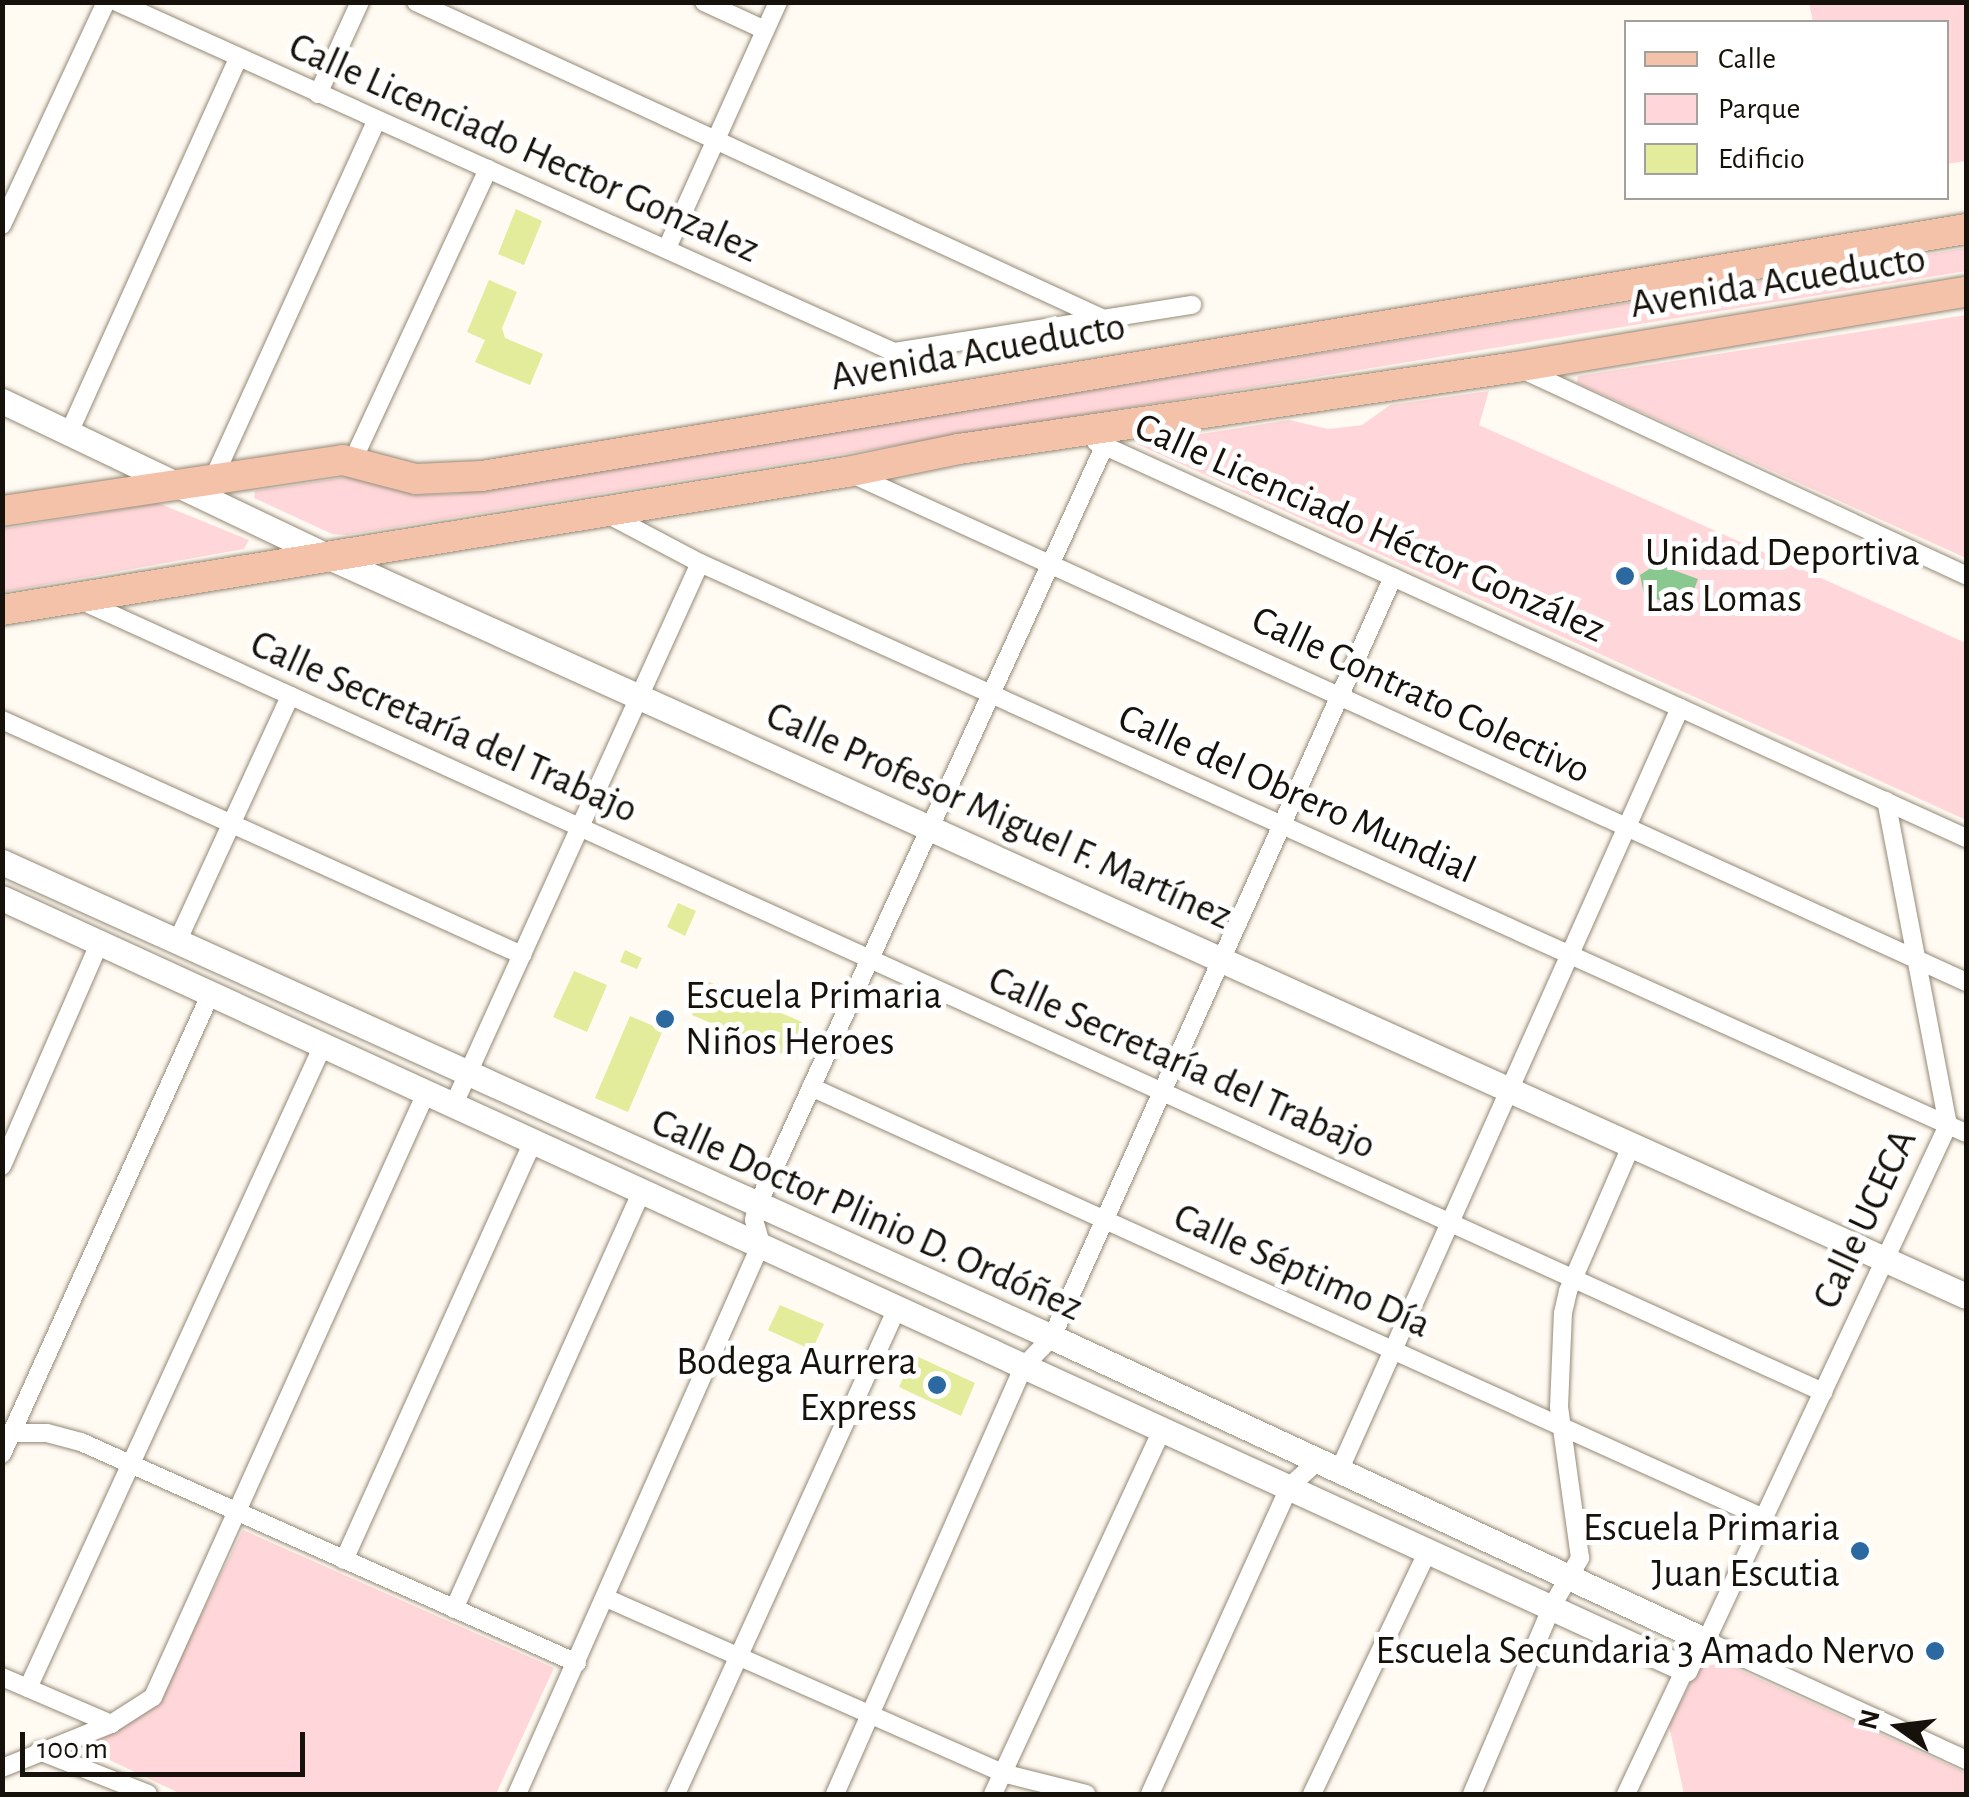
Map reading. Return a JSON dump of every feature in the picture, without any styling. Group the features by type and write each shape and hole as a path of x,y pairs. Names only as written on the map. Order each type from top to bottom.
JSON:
{"main road":[{"name":"Avenida Acueducto","path":"2,511 214,476 354,460 416,479 482,476 1966,229"},
{"name":"Avenida Acueducto","path":"2,610 847,472 1072,431 1109,436 1966,292"}],"street":[{"path":"2,225 106,2"},
{"name":"Calle Licenciado Hector Gonzalez","path":"117,2 886,350 904,354 1106,320"},
{"path":"318,94 360,2"},
{"path":"416,2 1106,320 1192,305"},
{"path":"704,2 765,30"},
{"path":"667,248 778,2"},
{"path":"68,434 238,59"},
{"path":"214,476 377,120"},
{"path":"354,460 488,169"},
{"path":"1516,367 1966,575"},
{"name":"Calle Profesor Miguel F. Martínez","path":"2,401 327,556 640,694 1966,1296"},
{"path":"516,1794 761,1244 754,1220 756,1206 1109,436"},
{"name":"Calle Licenciado Héctor González","path":"1109,436 1393,577 1966,838"},
{"name":"Calle Contrato Colectivo","path":"847,472 1966,982"},
{"name":"Calle del Obrero Mundial","path":"602,512 700,563 1961,1132"},
{"path":"454,1104 700,563"},
{"path":"835,1794 1024,1366 1052,1337 1393,577"},
{"name":"Calle Secretaría del Trabajo","path":"75,598 1823,1392"},
{"path":"177,942 290,696"},
{"path":"1150,1794 1290,1487 1328,1466 1393,1350 1680,708"},
{"path":"2,720 522,955"},
{"name":"Calle UCECA","path":"1703,1640 1885,1259 1961,1132 1915,958 1886,801"},
{"name":"Calle Doctor Plinio D. Ordóñez","path":"2,862 630,1150 1052,1337 1703,1640"},
{"name":"Calle Doctor Plinio D. Ordóñez","path":"2,898 1685,1669"},
{"path":"2,1166 100,942"},
{"path":"2,1454 7,1432 211,993"},
{"path":"28,1688 323,1045"},
{"name":"Calle Séptimo Día","path":"811,1087 1764,1518"},
{"path":"2,1768 111,1724 153,1697 426,1092"},
{"path":"344,1560 533,1142"},
{"path":"1472,1794 1552,1606 1571,1577 1581,1552 1558,1396 1562,1322 1574,1279 1632,1144"},
{"path":"616,1180 630,1150"},
{"path":"454,1610 642,1191"},
{"path":"676,1794 898,1306"},
{"path":"993,1794 1163,1427"},
{"path":"7,1432 47,1433 81,1442 577,1663"},
{"path":"1312,1794 1429,1549"},
{"path":"606,1598 1002,1773 1086,1794"},
{"path":"1626,1794 1685,1669 1703,1640 1966,1760"},
{"path":"2,1676 111,1724"},
{"path":"39,1751 148,1794"}],"green space":[{"path":"1809,3 1966,3 1966,161 1949,164 1949,20 1813,20"},
{"path":"1966,248 1966,271 347,535 332,534 254,498 255,491 347,477 415,495 453,494"},
{"path":"1966,315 1966,558 1577,383 1578,376"},
{"name":"Unidad Deportiva Las Lomas","path":"1489,391 1479,425 1966,643 1966,820 1137,444 1289,420 1328,429 1362,425 1390,405"},
{"path":"158,503 249,540 244,549 3,592 3,529"},
{"path":"243,1530 554,1668 496,1794 181,1794 80,1746 156,1705"},
{"path":"1722,1662 1966,1773 1966,1794 1684,1794 1669,1726 1697,1669"}],"shaded area":[{"path":"1657,564 1698,579 1686,611 1644,594 1640,575"}],"building":[{"path":"516,209 542,221 524,265 498,254"},
{"path":"489,280 517,292 502,328 505,338 543,354 530,385 475,362 485,340 467,332"},
{"path":"678,903 696,911 685,936 667,927"},
{"path":"625,950 642,958 637,969 620,962"},
{"path":"574,971 607,985 587,1032 553,1017"},
{"path":"707,981 802,1022 788,1056 692,1015"},
{"path":"630,1016 663,1030 628,1112 595,1098"},
{"path":"780,1305 824,1324 812,1350 768,1330"},
{"name":"Bodega Aurrera Express","path":"914,1355 975,1383 961,1416 899,1387"}],"place":[{"name":"Unidad Deportiva Las Lomas","path":"1625,576"},
{"name":"Escuela Primaria Niños Heroes","path":"665,1019"},
{"name":"Bodega Aurrera Express","path":"937,1385"},
{"name":"Escuela Primaria Juan Escutia","path":"1860,1551"},
{"name":"Escuela Secundaria 3 Amado Nervo","path":"1935,1651"}]}
